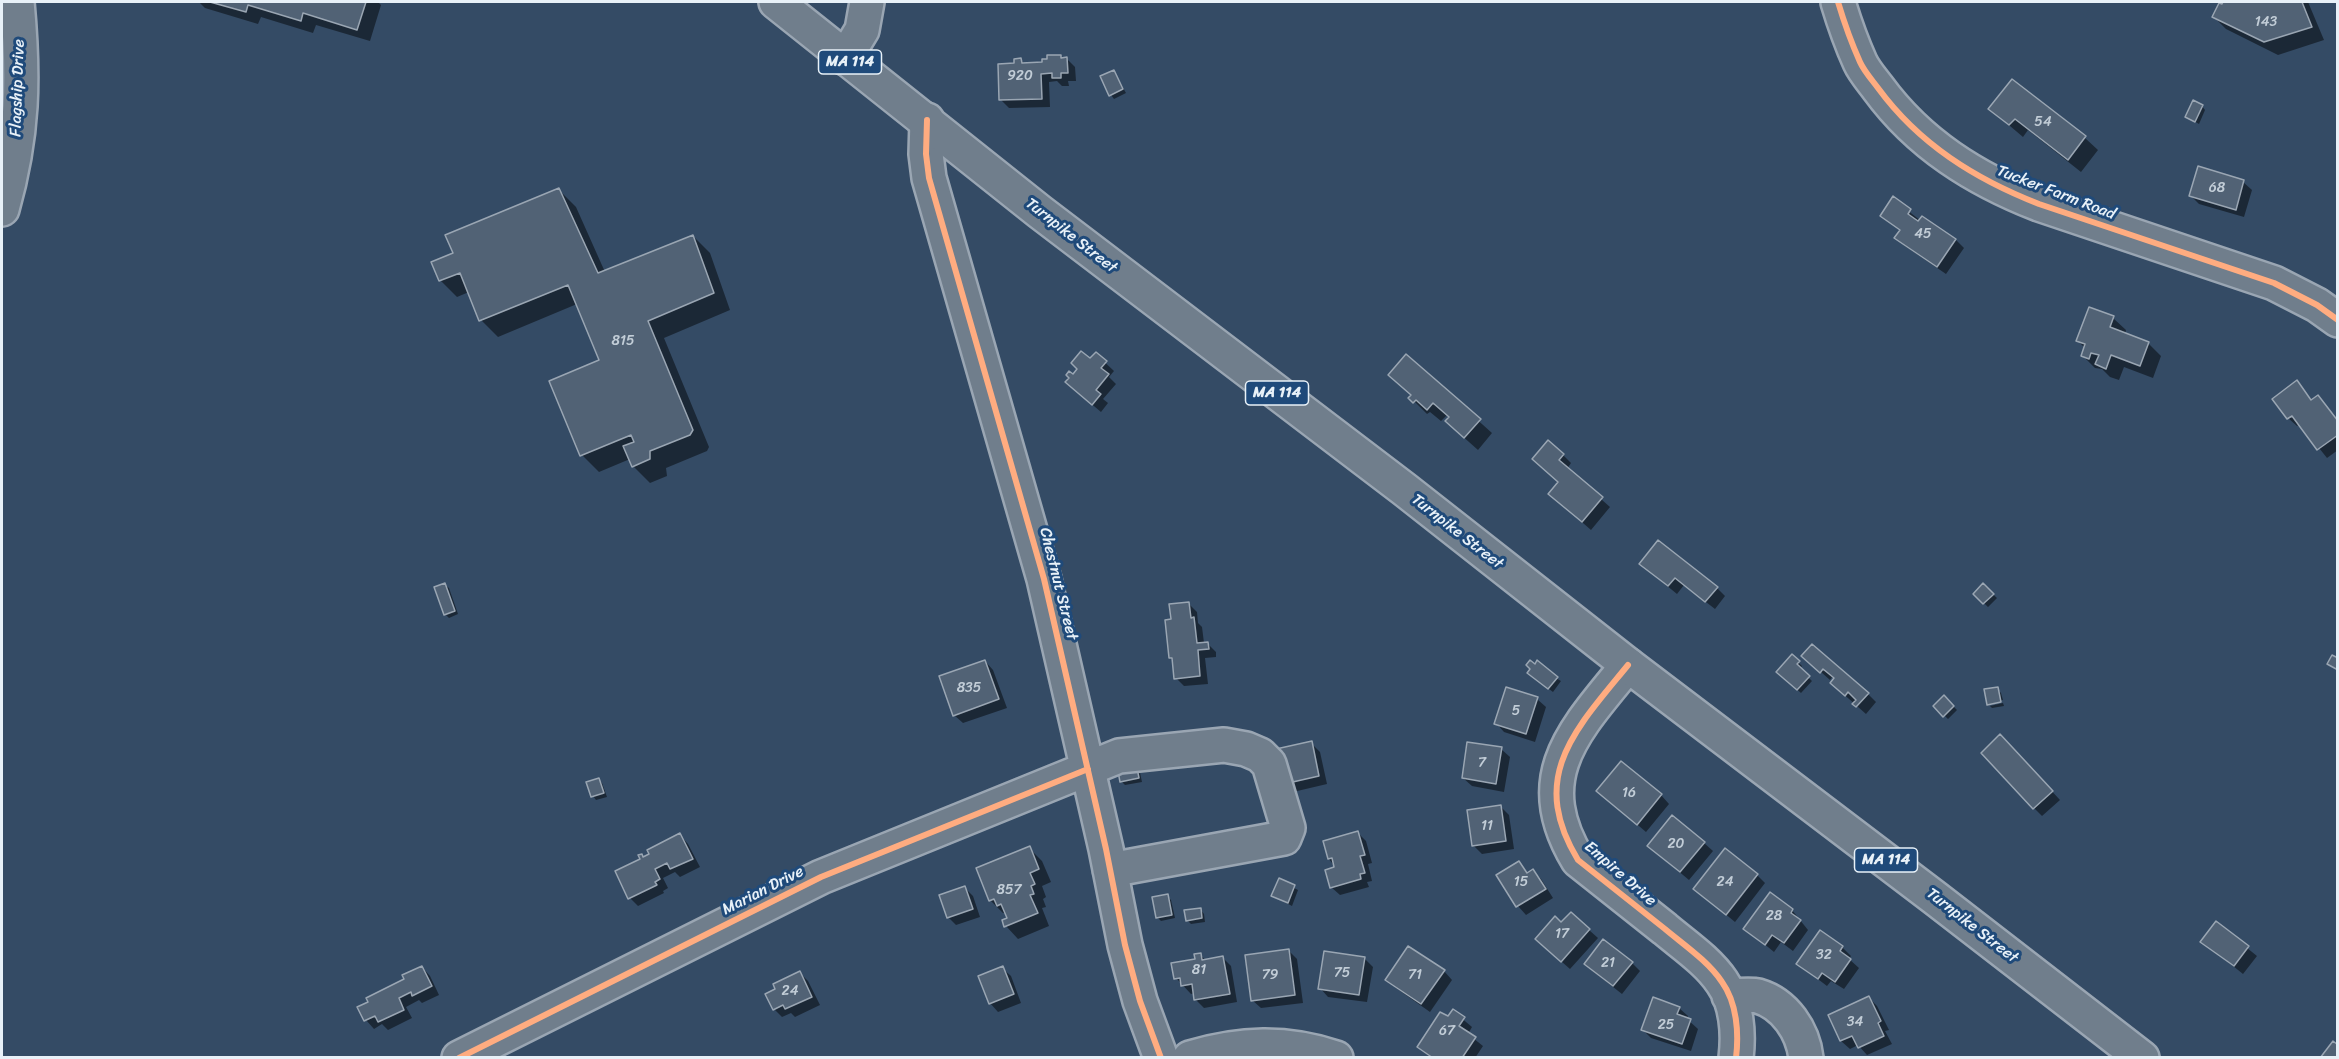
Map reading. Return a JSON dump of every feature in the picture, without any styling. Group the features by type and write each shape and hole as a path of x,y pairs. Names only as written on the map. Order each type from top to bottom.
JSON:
{"main road":[{"name":"Flagship Drive","path":"2,209 12,173 21,112 21,49 17,2"},
{"name":"Turnpike Street","path":"776,2 1049,219 1404,489 1628,665 2142,1058"},
{"path":"845,58 862,30 867,2"},
{"name":"Tucker Farm Road","path":"1838,2 1861,64 1894,110 1930,144 1963,167 2002,190 2039,204 2274,283 2317,305 2337,320"},
{"name":"Chestnut Street","path":"927,120 928,178 1044,579 1088,769 1125,945 1140,1001 1161,1058"},
{"name":"Empire Drive","path":"1628,665 1586,716 1569,741 1558,776 1556,794 1558,819 1566,841 1578,860 1709,966 1724,983 1737,1025 1736,1058"},
{"name":"Marian Drive","path":"459,1058 821,877 1119,756 1224,745 1246,749 1260,755 1269,764 1288,828 1284,838 1110,870"},
{"path":"1729,996 1757,996 1781,1008 1798,1028 1806,1058"},
{"path":"1190,1058 1233,1047 1257,1045 1285,1045 1336,1058"}],"building":[{"path":"210,2 366,2 357,30 303,13 301,21 248,5 246,12"},
{"path":"2302,2 2312,27 2264,42 2212,17 2219,3"},
{"path":"1047,55 1067,57 1068,73 1061,73 1061,78 1052,78 1052,73 1041,74 1042,99 999,100 998,64 1014,63 1014,59 1021,58 1022,63 1042,62 1042,59 1047,59"},
{"path":"1114,70 1123,89 1109,96 1100,76"},
{"path":"2012,79 2086,136 2068,160 2015,119 2009,125 1988,109"},
{"path":"2193,100 2203,105 2195,122 2185,117"},
{"path":"2198,166 2244,180 2236,210 2189,196"},
{"path":"559,188 598,273 693,235 714,293 648,321 693,430 690,435 650,451 650,459 632,467 623,446 634,442 631,435 580,456 549,381 599,360 568,285 479,321 460,273 439,281 431,262 453,253 445,235"},
{"path":"1893,196 1911,209 1908,214 1918,221 1922,216 1956,239 1937,267 1894,238 1900,230 1880,216"},
{"path":"2089,307 2114,316 2110,327 2149,342 2140,366 2111,355 2106,369 2095,364 2099,355 2091,353 2089,359 2081,356 2085,344 2076,341"},
{"path":"1081,351 1090,358 1096,352 1107,361 1101,368 1109,374 1096,390 1101,394 1092,405 1065,382 1069,378 1066,375 1069,371 1073,374 1077,369 1071,363"},
{"path":"1406,354 1481,419 1464,438 1445,421 1449,417 1433,403 1427,410 1416,400 1413,403 1408,398 1411,395 1388,375"},
{"path":"2297,380 2311,400 2318,395 2338,421 2338,435 2317,450 2292,416 2287,419 2272,399"},
{"path":"1548,440 1564,454 1559,460 1603,497 1582,522 1548,494 1558,482 1532,459"},
{"path":"1658,540 1718,587 1705,602 1675,578 1668,586 1639,564"},
{"path":"445,583 455,611 444,615 434,587"},
{"path":"1983,583 1994,594 1983,604 1973,594"},
{"path":"1189,602 1191,618 1194,617 1197,643 1208,642 1209,649 1198,650 1200,676 1174,679 1165,620 1171,619 1169,604"},
{"path":"1812,644 1869,693 1856,707 1852,704 1856,700 1848,692 1845,696 1830,683 1834,678 1823,669 1820,673 1801,656"},
{"path":"1792,654 1800,661 1797,664 1810,676 1797,690 1776,672"},
{"path":"2332,655 2338,658 2338,670 2327,664"},
{"path":"985,660 999,699 953,716 939,676"},
{"path":"1530,660 1535,664 1537,660 1558,677 1548,689 1527,673 1530,669 1526,665"},
{"path":"1506,687 1538,697 1526,734 1494,724"},
{"path":"1998,687 2001,702 1987,705 1984,689"},
{"path":"1944,695 1954,706 1943,717 1933,706"},
{"path":"2000,734 2053,791 2033,809 1981,753"},
{"path":"1312,741 1319,776 1284,784 1276,749"},
{"path":"1467,742 1502,747 1496,784 1462,778"},
{"path":"1621,761 1662,794 1637,825 1596,791"},
{"path":"1136,763 1139,778 1120,782 1117,766"},
{"path":"599,778 604,793 591,797 586,782"},
{"path":"1501,805 1506,841 1472,846 1467,810"},
{"path":"1672,815 1705,842 1680,872 1647,846"},
{"path":"1358,831 1365,855 1360,856 1365,873 1360,874 1361,879 1330,888 1325,870 1334,867 1332,858 1328,859 1323,841"},
{"path":"680,833 693,859 670,869 667,863 655,869 660,879 655,882 657,885 628,899 615,871 640,859 638,855 642,854 643,857 649,854 647,850"},
{"path":"1030,846 1039,869 1030,873 1035,884 1031,886 1034,894 1030,895 1038,913 1004,927 1002,920 1007,918 1001,904 997,906 994,899 989,901 976,868"},
{"path":"1725,848 1758,874 1726,915 1693,889"},
{"path":"1519,861 1527,873 1533,869 1546,889 1516,907 1496,875"},
{"path":"1279,878 1295,885 1288,903 1271,896"},
{"path":"965,886 973,909 947,918 939,895"},
{"path":"1770,892 1793,909 1791,913 1801,920 1784,943 1772,935 1765,945 1743,929"},
{"path":"1168,894 1172,915 1156,918 1152,897"},
{"path":"1201,908 1202,918 1186,921 1184,910"},
{"path":"1571,912 1590,929 1561,962 1535,939 1555,916 1561,922"},
{"path":"2216,921 2249,946 2234,966 2200,942"},
{"path":"1820,930 1843,946 1840,951 1851,959 1835,982 1822,973 1818,979 1796,964"},
{"path":"1603,939 1633,962 1613,986 1584,964"},
{"path":"1408,946 1445,970 1421,1004 1385,980"},
{"path":"1289,949 1295,995 1251,1001 1245,955"},
{"path":"1324,951 1365,957 1359,995 1318,989"},
{"path":"1201,953 1202,960 1223,956 1230,994 1194,1000 1192,984 1181,986 1180,978 1174,979 1171,963 1195,959 1194,954"},
{"path":"422,966 432,986 412,996 411,992 399,998 404,1010 378,1022 375,1016 364,1021 357,1007 368,1002 366,998 404,979 402,975"},
{"path":"1003,966 1014,994 989,1004 978,976"},
{"path":"800,971 812,997 785,1009 783,1005 773,1010 765,994 775,989 773,984"},
{"path":"1869,996 1881,1021 1878,1023 1884,1036 1858,1048 1852,1036 1840,1041 1828,1015"},
{"path":"1653,997 1680,1007 1677,1014 1691,1019 1682,1044 1641,1030"},
{"path":"1453,1009 1465,1017 1459,1026 1476,1037 1462,1058 1433,1058 1417,1047 1440,1012 1448,1016"},
{"path":"2333,1041 2338,1045 2338,1058 2320,1058"}],"cycle path":[{"path":"1838,2 1848,32 1866,72 1911,126 1950,158 1993,183 2039,204 2274,283 2317,305 2338,320"},
{"path":"927,120 926,154 929,178 1044,579 1106,849 1125,945 1140,1001 1161,1058"},
{"path":"1628,665 1591,711 1564,755 1558,778 1557,803 1563,830 1578,860 1688,947 1716,974 1727,990 1734,1009 1737,1029 1736,1058"},
{"path":"459,1058 821,877 1088,769"}]}
